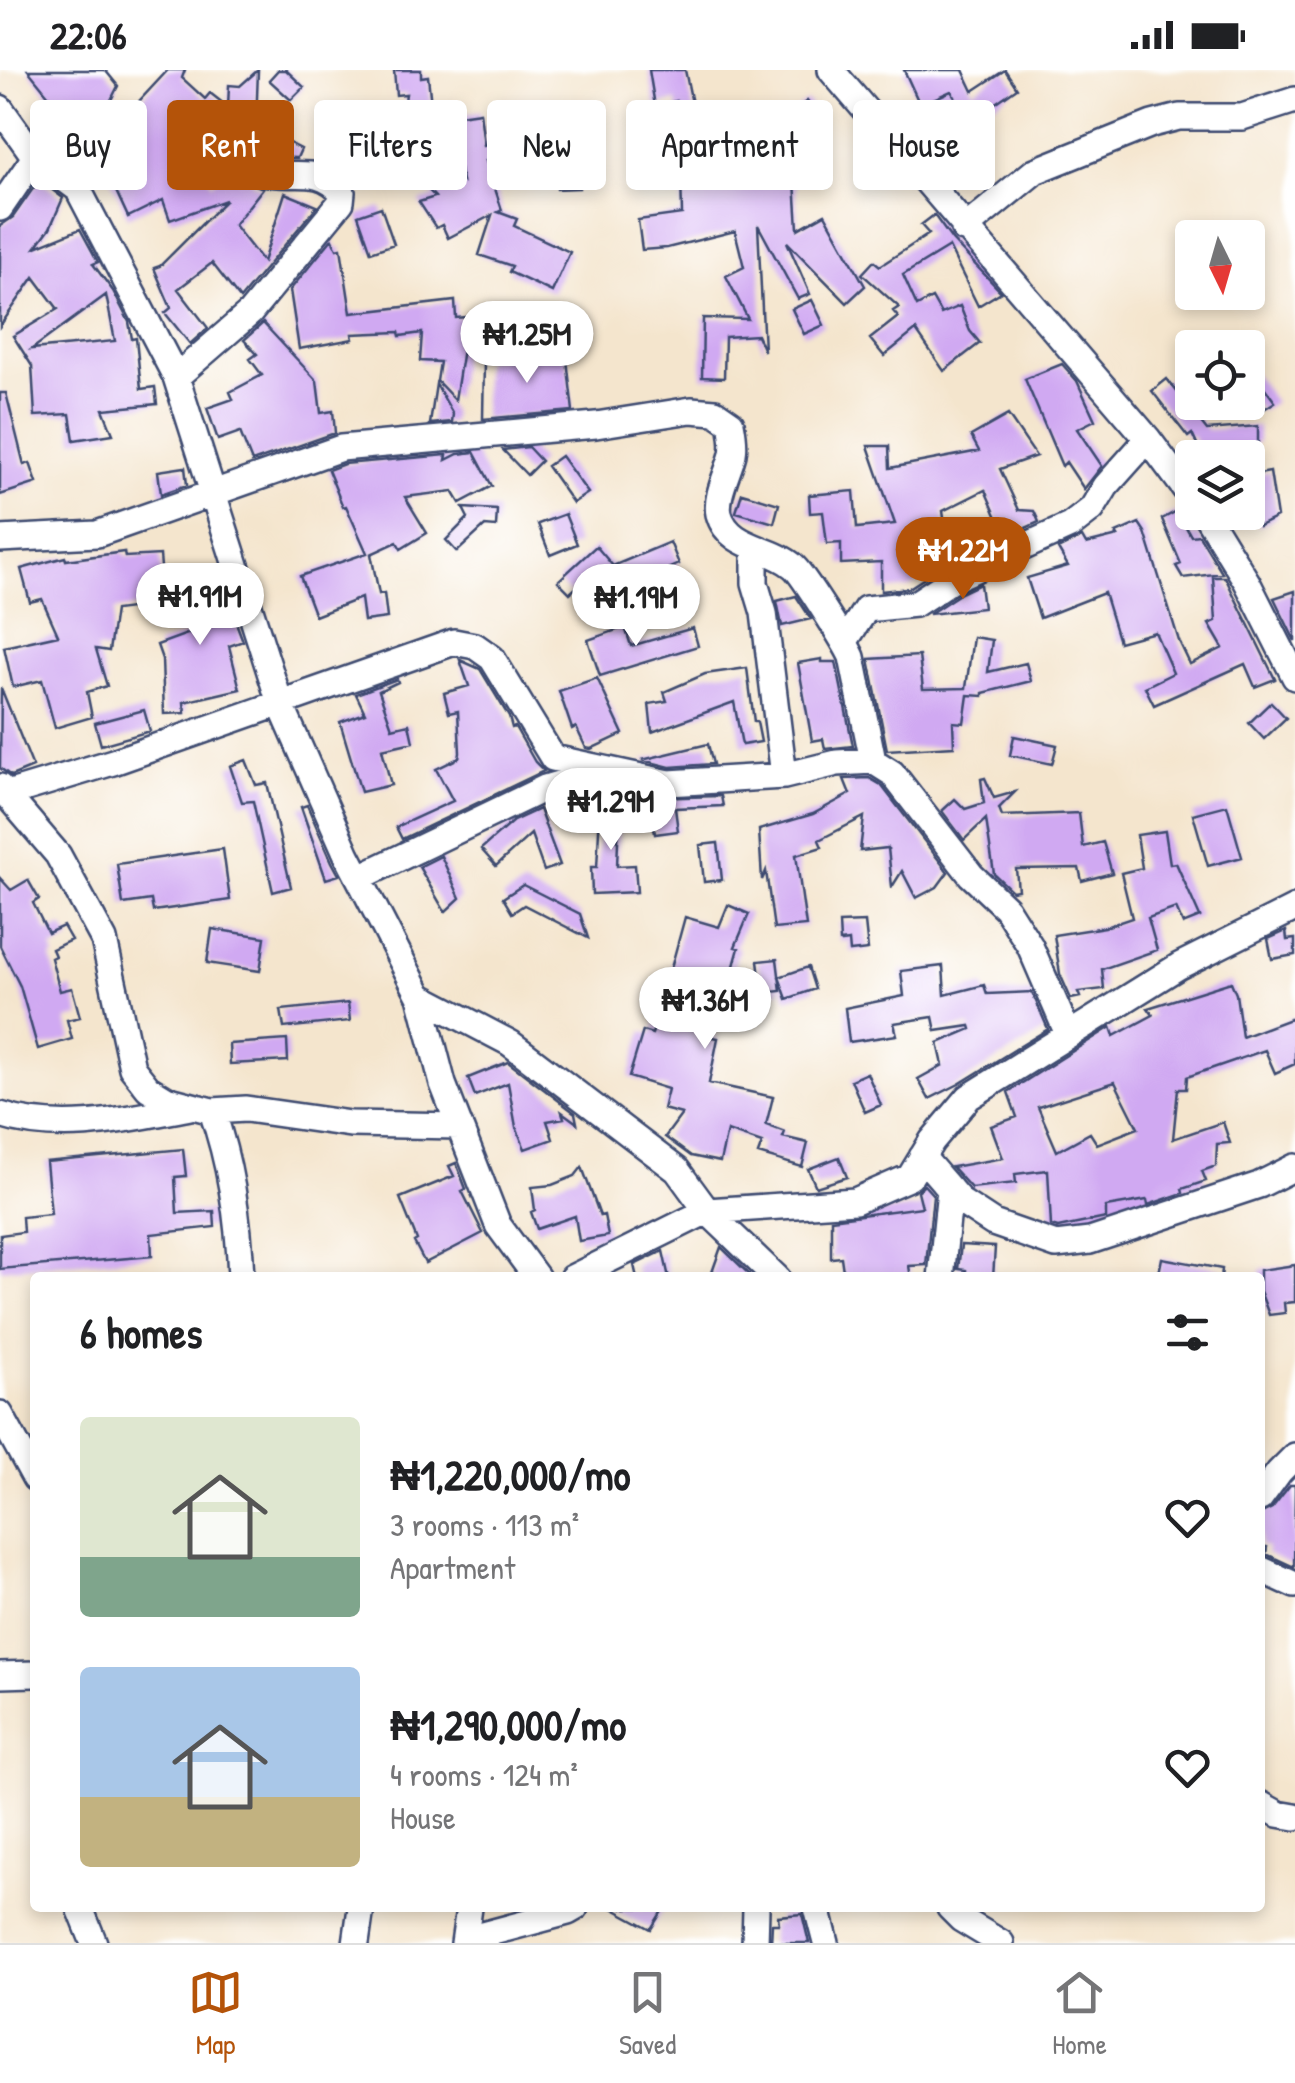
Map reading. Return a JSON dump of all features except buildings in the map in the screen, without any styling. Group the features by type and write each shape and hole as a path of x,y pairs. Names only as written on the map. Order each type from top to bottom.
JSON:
{"street":[{"path":"831,70 1175,476"},
{"path":"964,229 1034,171 1152,124 1179,117 1242,117 1295,100"},
{"path":"0,108 30,149"},
{"path":"0,208 30,163"},
{"path":"176,377 250,312 340,202 342,192 332,181 301,171 294,173"},
{"path":"79,190 176,377 280,703 346,855 420,996 443,1084 498,1225 533,1272"},
{"path":"0,540 97,534 341,448 596,425 691,410 716,412 731,423 734,448 719,515 730,530 755,550 795,566 845,641 852,657 873,760"},
{"path":"845,641 866,610 915,604 953,580 1070,526 1092,509 1106,486 1148,440"},
{"path":"1215,530 1295,677"},
{"path":"755,550 756,583 764,613 784,776"},
{"path":"241,1272 227,1154 204,1109 166,1099 148,1088 132,1068 104,940 58,855 4,790 113,762 454,642 475,646 492,658 554,758 669,783 784,776 873,760 892,772 971,875 1006,908 1030,946 1068,1034"},
{"path":"360,877 544,788 603,771"},
{"path":"584,1272 707,1211 772,1205 826,1206 855,1201 910,1177 969,1097 1179,966 1295,908"},
{"path":"420,996 510,1043 677,1170 707,1211 771,1272"},
{"path":"0,1114 23,1122 106,1124 204,1109 246,1109 350,1124 460,1126"},
{"path":"922,1157 961,1202 993,1224 1056,1245 1090,1241 1259,1185 1295,1168"},
{"path":"942,1272 950,1188"},
{"path":"0,1414 30,1469"},
{"path":"1265,1491 1295,1456"},
{"path":"1265,1572 1295,1586"},
{"path":"0,1674 30,1674"},
{"path":"1265,1807 1295,1817"},
{"path":"82,1912 94,1943"},
{"path":"356,1943 360,1912"},
{"path":"469,1912 465,1941 568,1912"},
{"path":"755,1943 756,1912"},
{"path":"817,1912 826,1943"},
{"path":"954,1912 1001,1943"}]}
